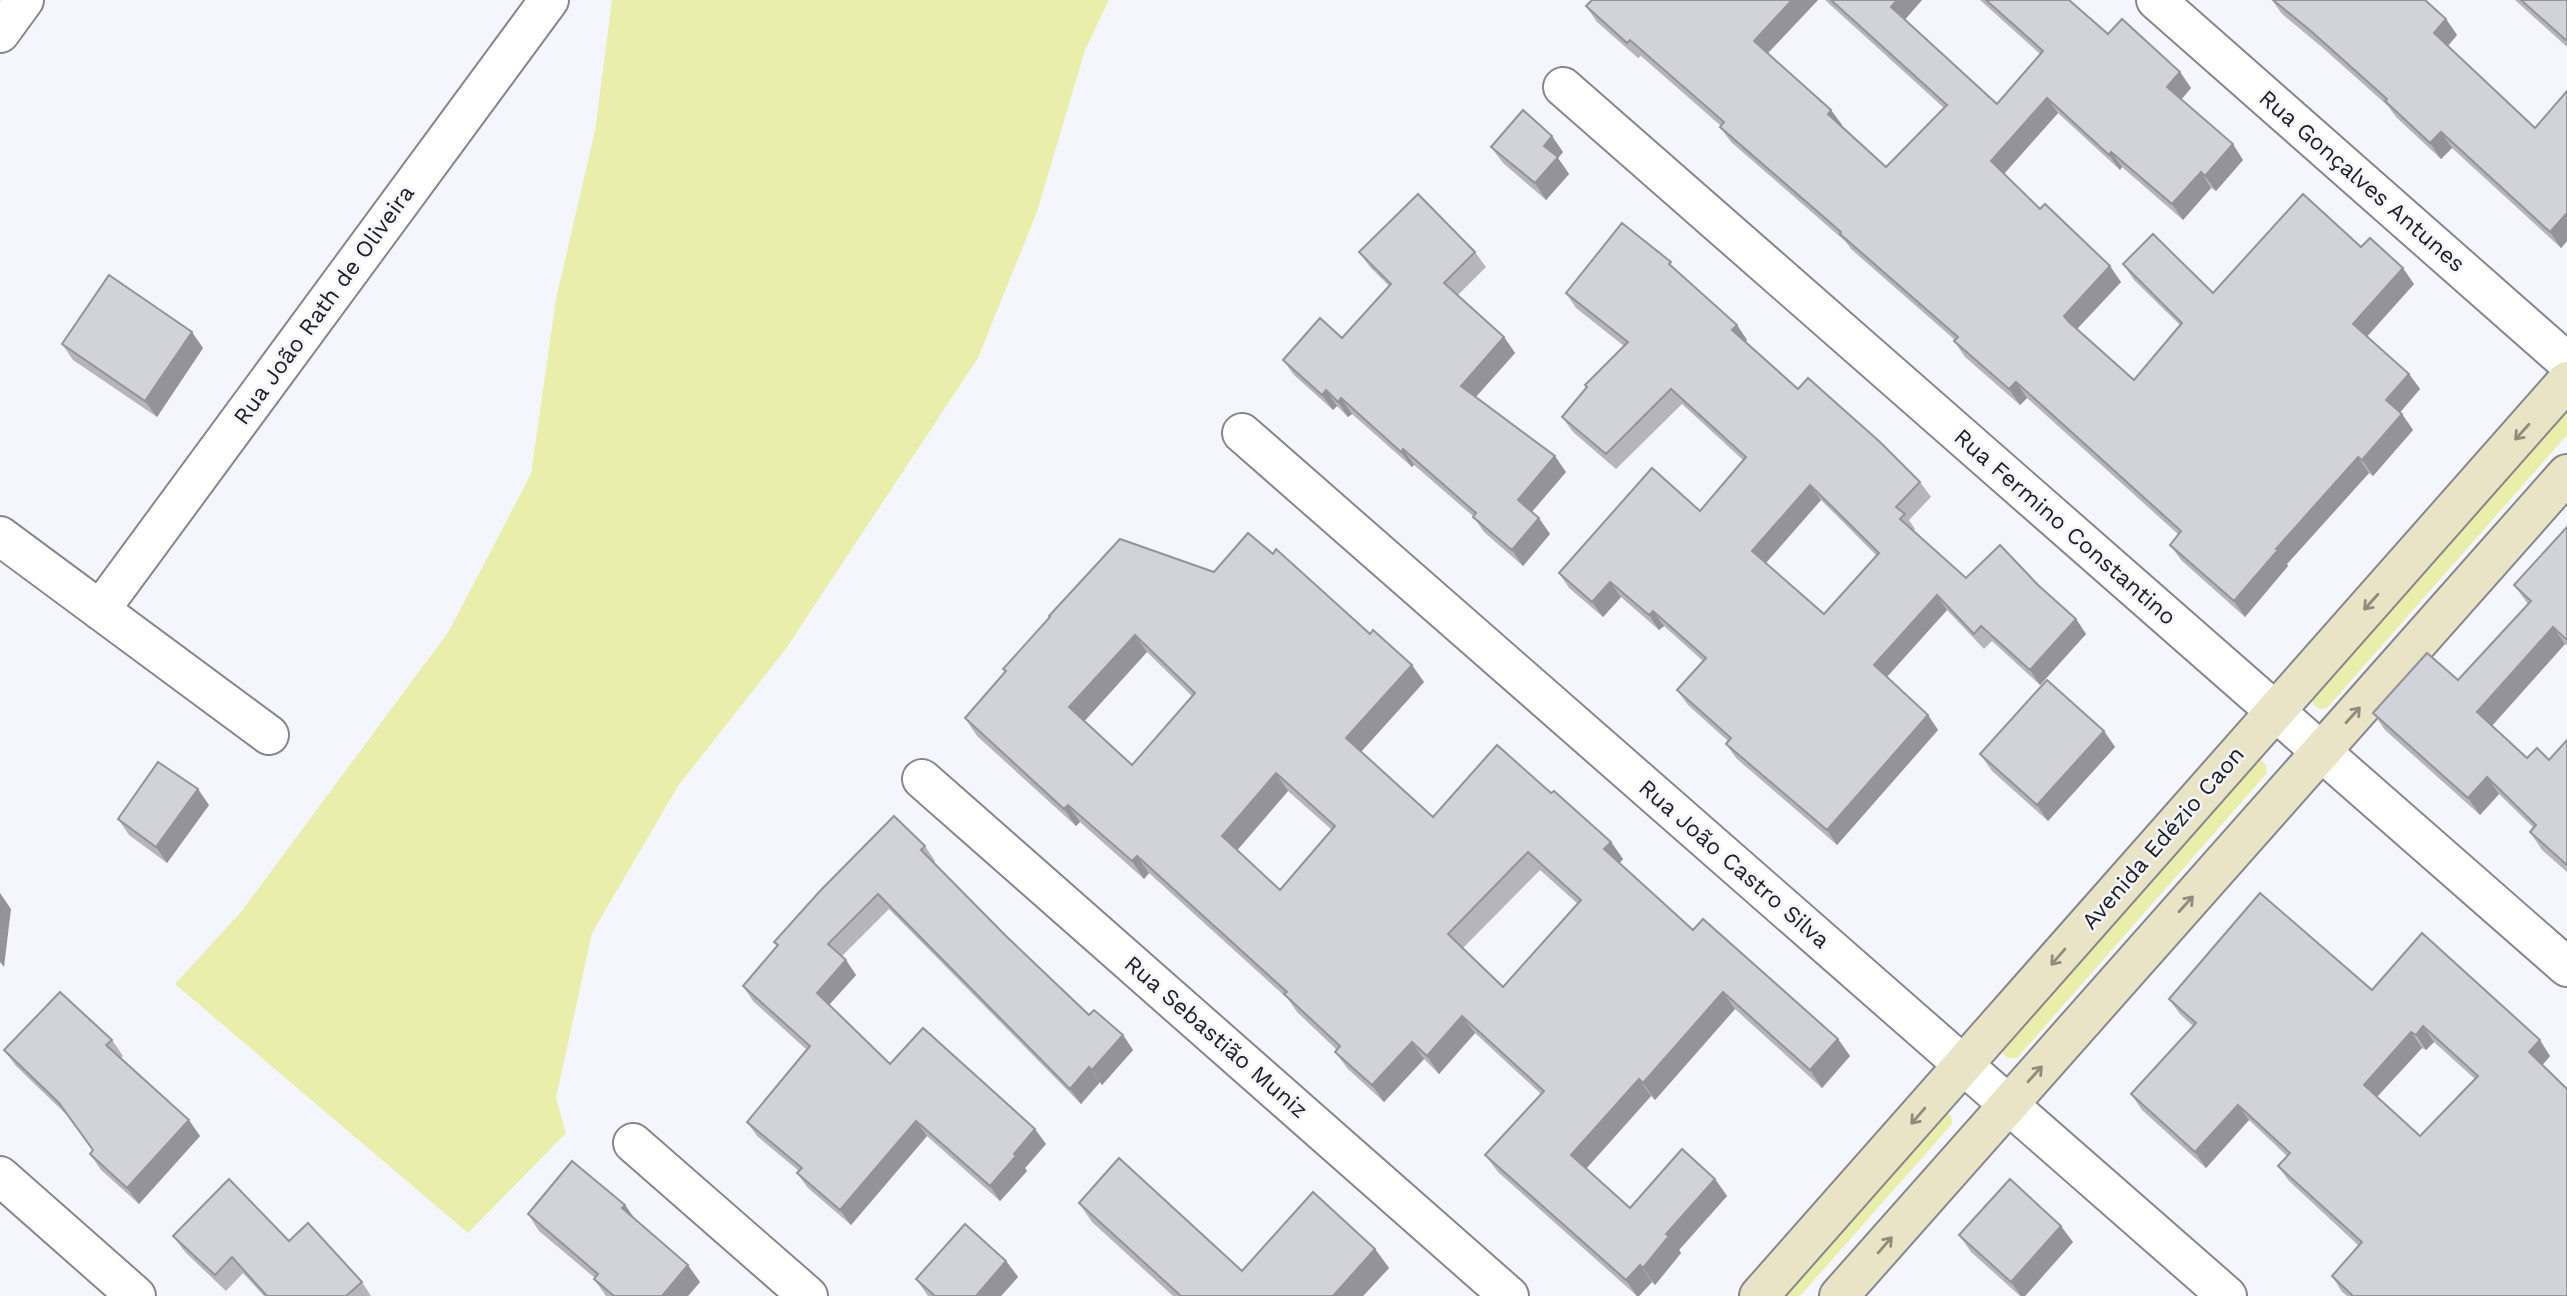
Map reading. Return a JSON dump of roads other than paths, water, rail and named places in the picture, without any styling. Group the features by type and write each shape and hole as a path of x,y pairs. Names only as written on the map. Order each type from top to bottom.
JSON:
{"main road":[{"name":"Avenida Edézio Caon","path":"1759,1296 2567,381"},
{"path":"1839,1296 2567,474"}],"street":[{"path":"0,33 24,0"},
{"name":"Rua João Rath de Oliveira","path":"100,610 549,0"},
{"name":"Rua Gonçalves Antunes","path":"2156,0 2567,362"},
{"name":"Rua Fermino Constantino","path":"1563,87 2567,967"},
{"name":"Rua João Castro Silva","path":"1241,433 2227,1296"},
{"path":"0,536 269,735"},
{"name":"Rua Sebastião Muniz","path":"922,779 1509,1296"},
{"path":"634,1143 808,1296"},
{"path":"0,1176 136,1296"}]}
